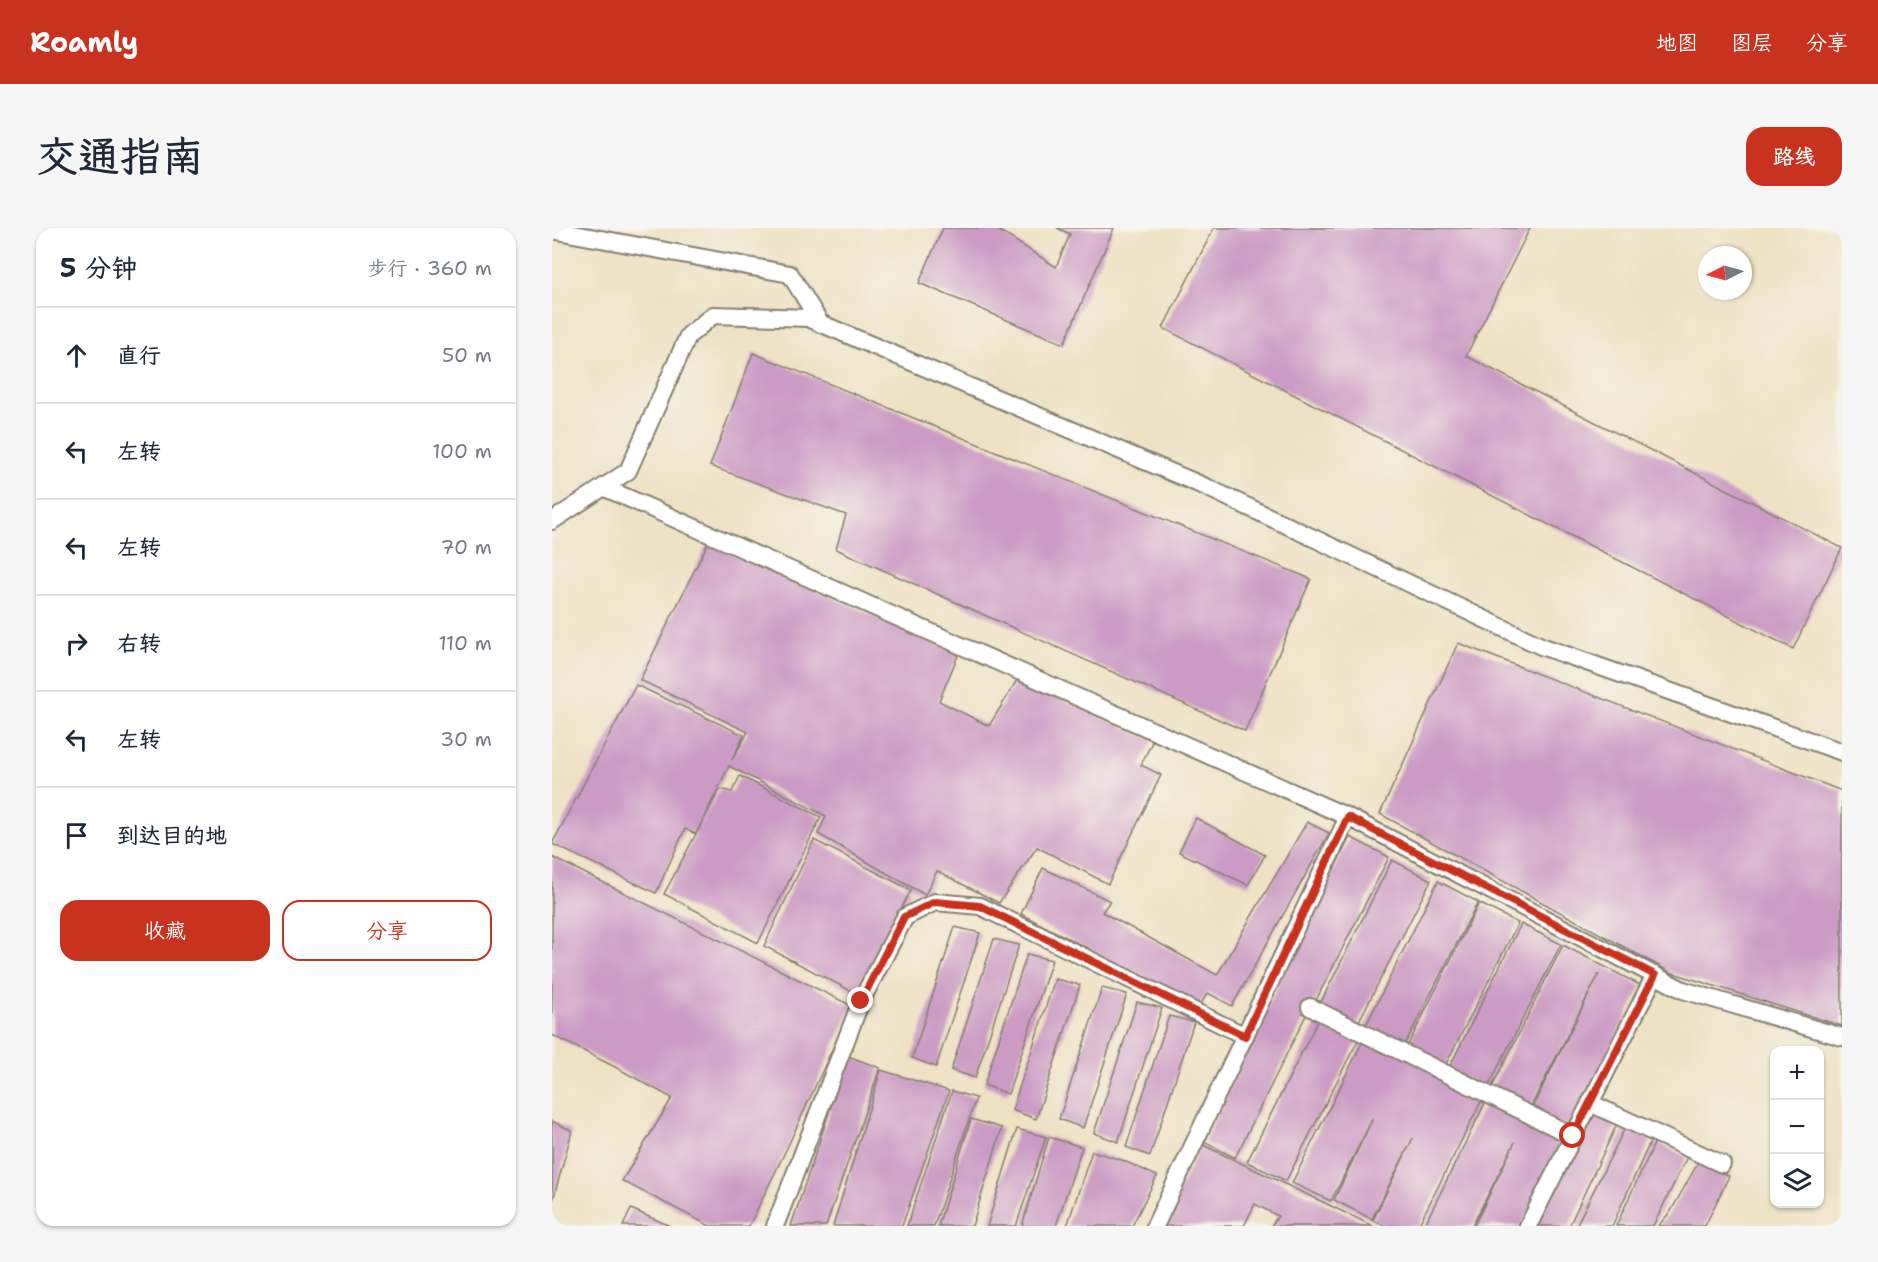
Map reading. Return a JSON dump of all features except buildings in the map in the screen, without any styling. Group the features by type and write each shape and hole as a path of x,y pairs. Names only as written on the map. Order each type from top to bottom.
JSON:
{"street":[{"path":"552,230 790,274 821,324"},
{"path":"552,521 628,471 688,336 713,315 808,318 1206,487 1541,646 1842,752"},
{"path":"603,487 1348,817 1683,990 1842,1037"},
{"path":"1155,1226 1348,817"},
{"path":"775,1226 861,1001 904,917 935,902 980,906 1245,1036"},
{"path":"1528,1226 1655,975"},
{"path":"1310,1007 1573,1136"},
{"path":"1590,1103 1722,1164"}],"route":[{"path":"861,1001 904,917 935,902 980,906 1245,1036 1348,817 1655,975 1573,1136"}]}
